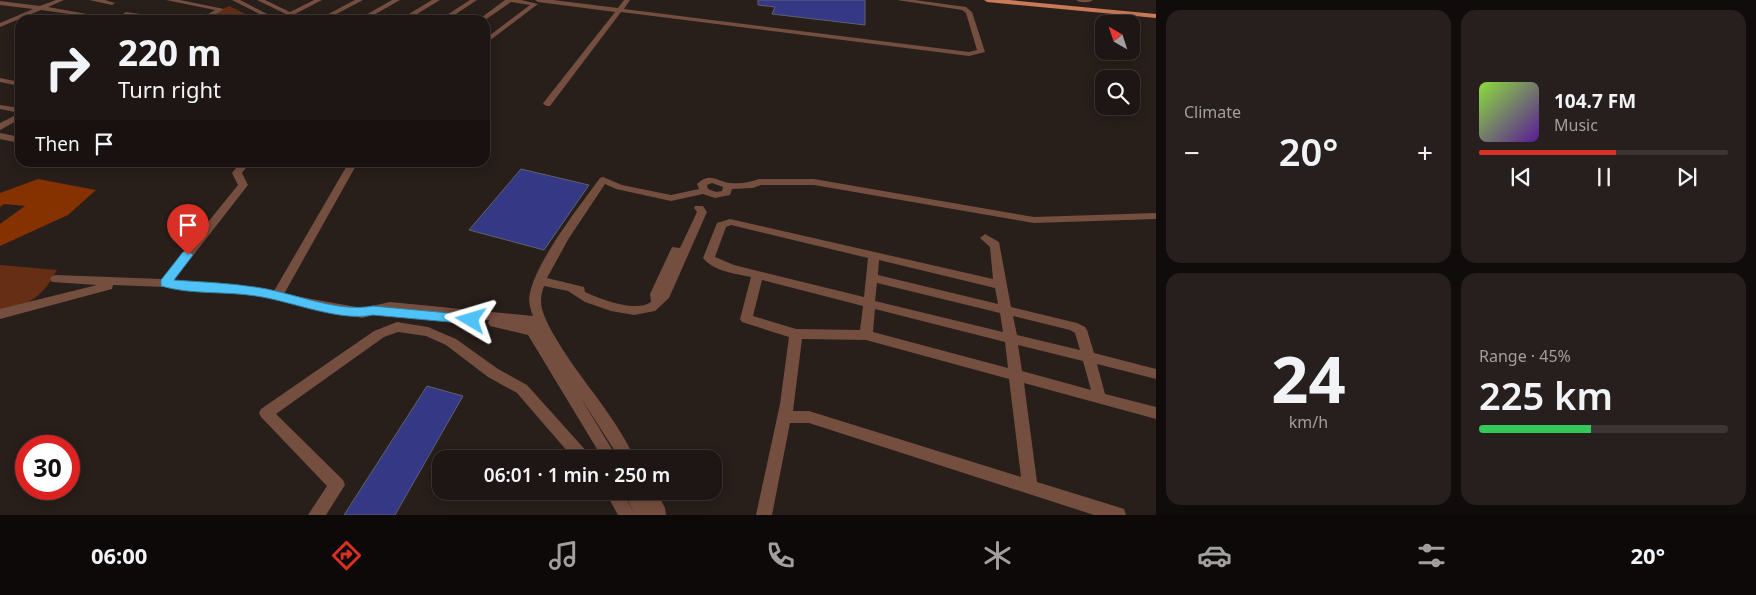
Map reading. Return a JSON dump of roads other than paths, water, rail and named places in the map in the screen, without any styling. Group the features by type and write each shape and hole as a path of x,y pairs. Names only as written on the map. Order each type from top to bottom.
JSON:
{"main road":[{"path":"987,0 1156,17"},
{"path":"1004,2 1156,12"},
{"path":"1028,3 1156,17"}],"street":[{"path":"24,15 61,0"},
{"path":"92,0 112,3"},
{"path":"169,0 221,9 210,15"},
{"path":"235,0 266,15"},
{"path":"260,0 290,14 319,0"},
{"path":"271,5 282,0"},
{"path":"330,15 360,0"},
{"path":"369,15 397,0"},
{"path":"411,15 437,0"},
{"path":"450,15 474,0"},
{"path":"488,15 509,0 540,1 969,54 981,52 969,12 964,8 900,0"},
{"path":"547,104 627,0"},
{"path":"1079,0 1090,0"},
{"path":"490,38 540,1"},
{"path":"0,2 84,14"},
{"path":"126,14 133,15"},
{"path":"0,25 15,19"},
{"path":"0,20 15,22"},
{"path":"0,80 15,83"},
{"path":"0,107 15,110"},
{"path":"0,127 15,119"},
{"path":"0,136 15,139"},
{"path":"165,283 243,185 237,173 242,167"},
{"path":"276,296 351,167"},
{"path":"606,450 536,326 535,294 550,260 603,180 626,189 671,198 706,192 721,195 728,190 728,186"},
{"path":"706,192 702,187 706,181 718,180 728,186 753,185 760,188 816,187 1044,226 1129,220 1156,216"},
{"path":"540,282 573,290 580,296 632,311 653,307 663,298 702,212 699,208 706,192"},
{"path":"1129,220 1156,222"},
{"path":"1001,285 730,222 723,223 709,254 710,261 870,305 1156,374"},
{"path":"985,238 995,246 1017,376 1030,488"},
{"path":"866,335 874,255"},
{"path":"758,274 746,319 796,334 866,335 1156,413"},
{"path":"872,278 1073,326 1081,330 1091,357 1100,398"},
{"path":"56,279 120,283 165,283 256,292 362,312 373,310 536,326"},
{"path":"0,314 120,283"},
{"path":"536,326 607,423 623,450"},
{"path":"316,515 337,485 266,412 378,334 397,327 428,332 451,342 493,373 522,388 576,450"},
{"path":"764,515 784,417 796,334"},
{"path":"784,417 809,417 1118,515"},
{"path":"619,500 628,515"},
{"path":"636,500 641,508 642,515"},
{"path":"652,500 657,508 658,515"}]}
